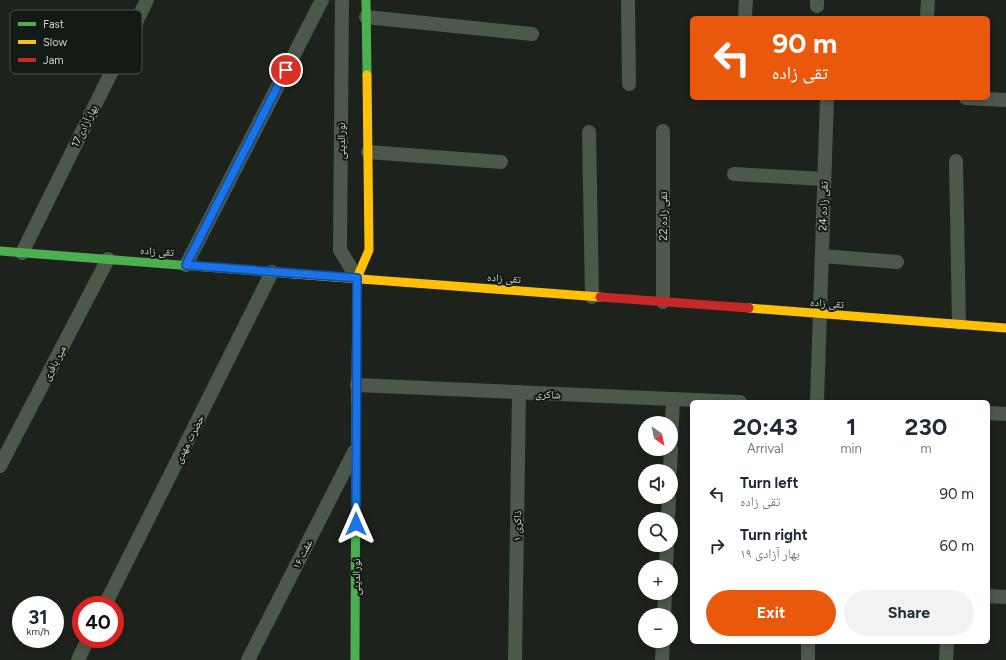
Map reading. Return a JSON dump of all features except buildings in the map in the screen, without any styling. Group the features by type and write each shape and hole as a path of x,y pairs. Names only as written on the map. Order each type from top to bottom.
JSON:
{"street":[{"name":"بهارآزادی17","path":"142,10 147,0"},
{"path":"186,265 322,0"},
{"name":"نورالدینی","path":"342,0 340,250 357,278"},
{"name":"نورالدینی","path":"355,660 357,278 368,250 366,0"},
{"path":"628,0 629,84"},
{"path":"744,16 746,0"},
{"path":"927,16 928,0"},
{"path":"366,17 532,34"},
{"name":"بهارآزادی17","path":"22,253 110,74"},
{"path":"990,99 1005,100"},
{"name":"تقی زاده 24","path":"816,400 827,100"},
{"name":"تقی زاده 22","path":"663,130 663,302"},
{"path":"589,132 592,297"},
{"path":"368,152 501,162"},
{"path":"956,161 959,324"},
{"path":"734,174 824,179"},
{"name":"تقی زاده","path":"0,251 1006,328"},
{"path":"822,256 896,262"},
{"name":"میر بافری","path":"0,466 108,259"},
{"name":"حضرت مهدی","path":"110,596 272,272"},
{"name":"شاکری","path":"356,385 695,400"},
{"name":"ذاکری ۱","path":"514,660 519,392"},
{"path":"672,416 673,399"},
{"path":"990,413 1006,414"},
{"name":"عفت ۱۶","path":"248,660 356,448"},
{"path":"990,596 1006,597"},
{"path":"808,644 808,660"},
{"path":"946,660 947,644"},
{"path":"78,660 84,648"},
{"path":"662,660 663,648"}],"traffic: fast":[{"path":"366,0 367,75"},
{"path":"0,251 294,274"},
{"path":"355,660 356,400"}],"traffic: slow":[{"path":"356,400 357,278 369,250 367,75"},
{"path":"294,274 600,297"},
{"path":"749,308 1006,328"}],"traffic: jam":[{"path":"600,297 749,308"}],"route":[{"path":"286,70 186,265 357,278 356,524"}]}
